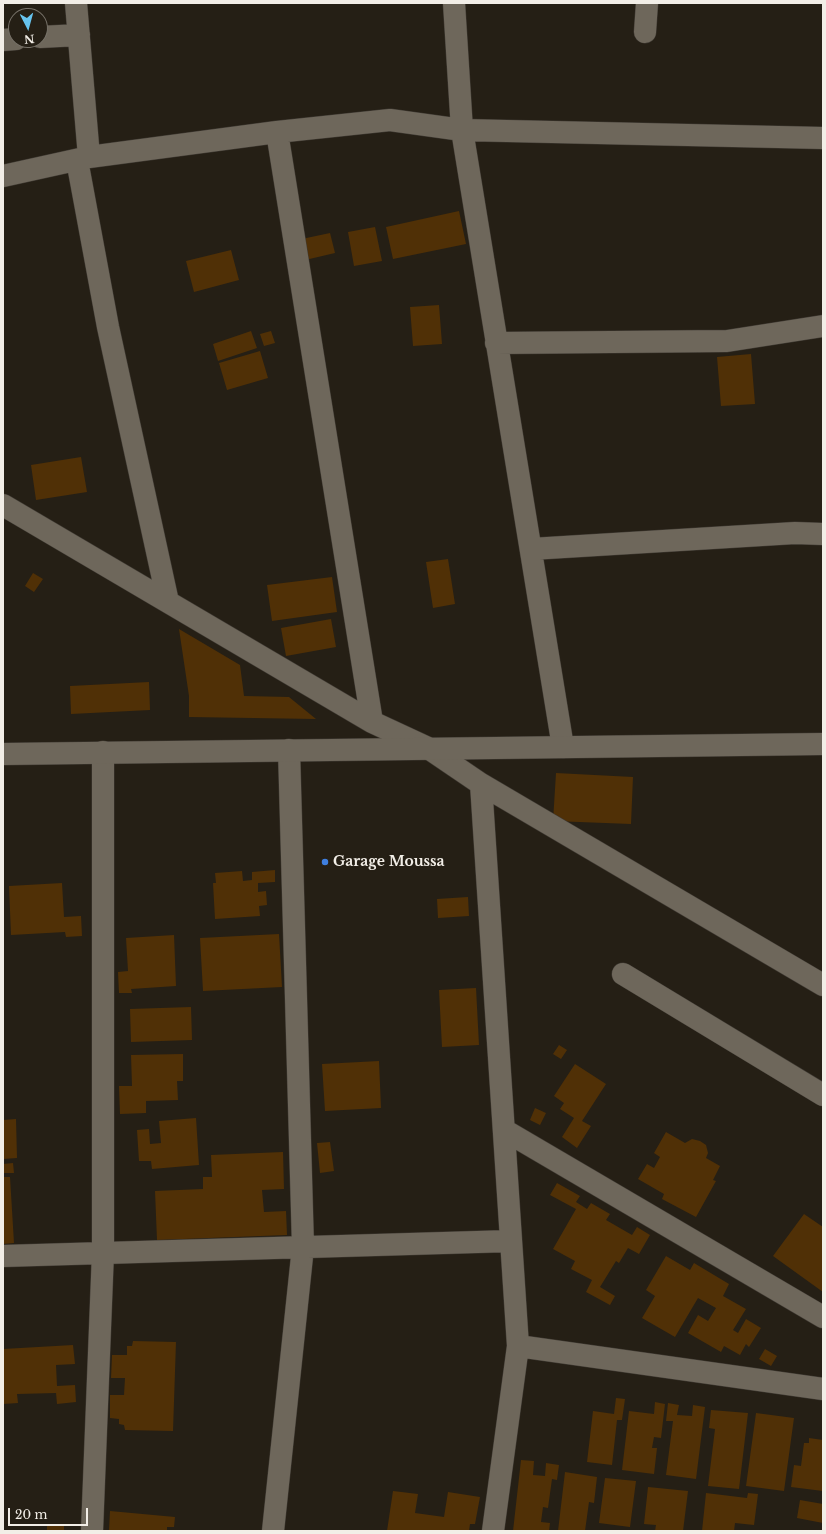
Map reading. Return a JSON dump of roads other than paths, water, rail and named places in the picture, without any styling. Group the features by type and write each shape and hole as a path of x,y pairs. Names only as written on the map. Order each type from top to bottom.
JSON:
{"street":[{"path":"76,3 79,35 83,159 108,328 168,602"},
{"path":"454,3 462,130 563,746"},
{"path":"645,32 647,3"},
{"path":"48,37 79,35"},
{"path":"3,176 83,159 277,132 390,120 462,130 823,138"},
{"path":"277,132 372,722"},
{"path":"496,343 727,341 823,326"},
{"path":"3,504 372,722 428,748 481,784 823,985"},
{"path":"531,549 795,533 823,534"},
{"path":"3,754 823,744"},
{"path":"273,1531 303,1247 289,750"},
{"path":"92,1531 103,1252 104,752"},
{"path":"481,784 518,1346 493,1531"},
{"path":"623,974 823,1095"},
{"path":"504,1130 823,1317"},
{"path":"3,1256 511,1241"},
{"path":"518,1346 823,1389"}],"place":[{"name":"Garage Moussa","path":"325,862"}]}
